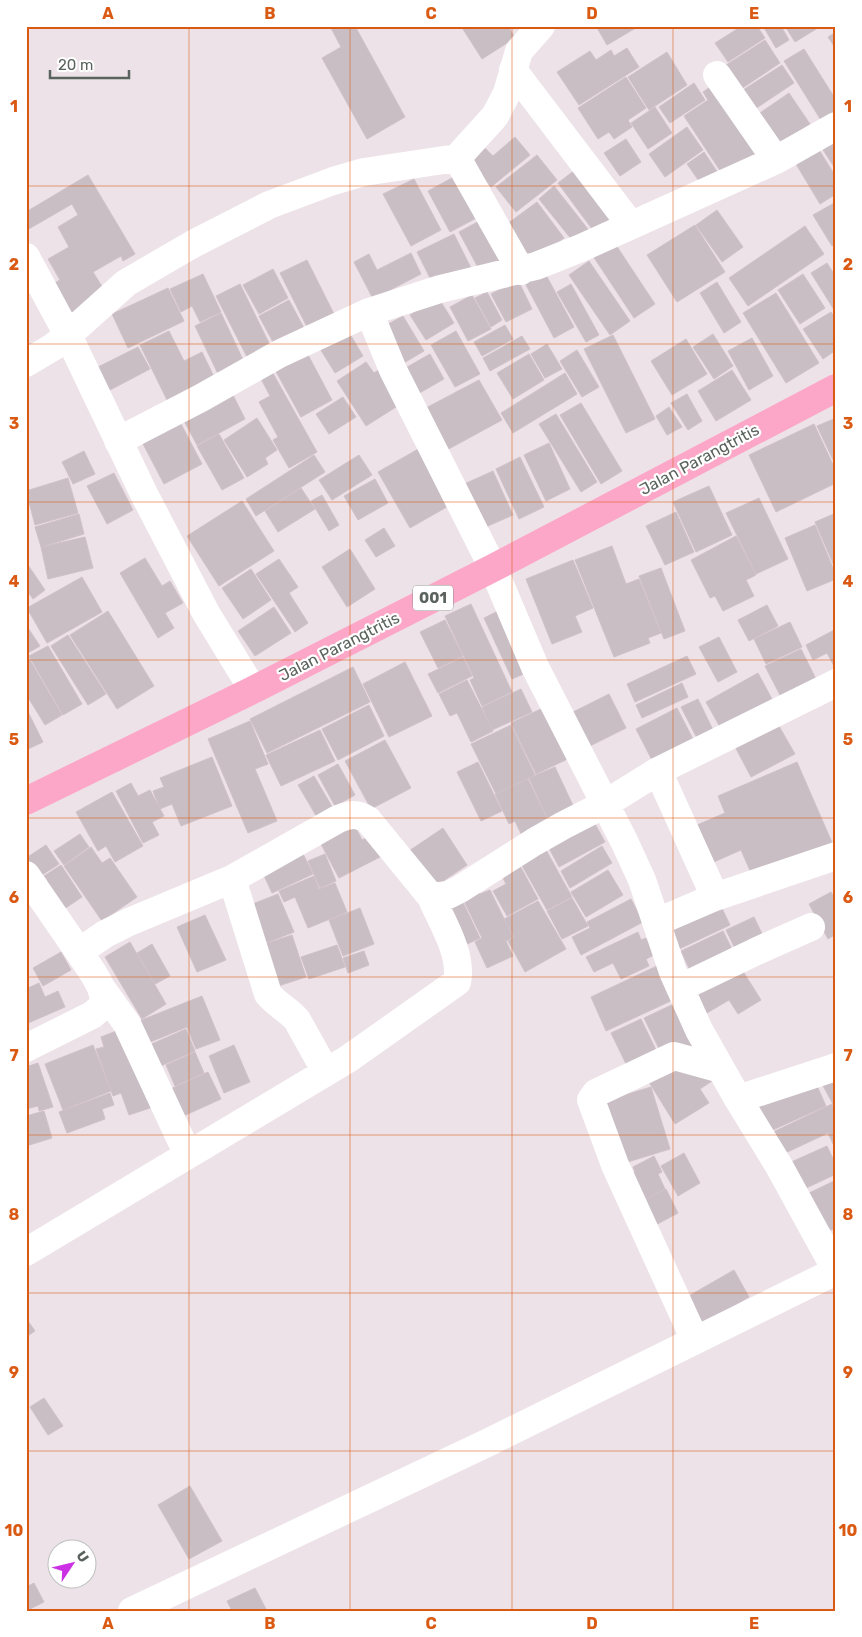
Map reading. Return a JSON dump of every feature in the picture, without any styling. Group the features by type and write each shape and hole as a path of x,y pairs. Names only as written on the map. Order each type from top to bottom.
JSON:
{"main road":[{"name":"Jalan Parangtritis","path":"26,801 253,690 492,568 836,388"}],"street":[{"path":"26,363 53,347 68,335 126,283 193,244 269,205 332,181 364,172 457,158 495,116 508,93 519,51 541,26"},
{"path":"513,70 630,224"},
{"path":"717,75 776,160"},
{"path":"118,441 201,398 279,354 369,312 440,289 520,271 581,248 630,224 776,160 836,126"},
{"path":"457,158 520,271"},
{"path":"26,257 68,335 118,441 206,613 253,690"},
{"path":"132,1611 476,1448 836,1271 779,1166 699,1030 673,972 642,880 535,667 492,568 394,370 369,312"},
{"path":"432,897 448,895 556,829 605,804 658,771 836,683"},
{"path":"658,771 715,898"},
{"path":"26,1252 348,1059 457,982 459,972 457,956 432,897 368,820 358,814 338,819 232,879 129,922 105,934 79,952"},
{"path":"656,922 715,898 836,856"},
{"path":"26,875 102,989 128,1024 188,1155"},
{"path":"232,879 268,994 297,1020 326,1072"},
{"path":"680,988 757,951 811,928"},
{"path":"26,1048 92,1015 101,1008 104,999 102,989"},
{"path":"695,1340 615,1165 591,1100 596,1093 674,1056 721,1070"},
{"path":"738,1099 836,1067"}],"building":[{"path":"334,26 355,26 405,117 367,139 322,58 341,47 331,28"},
{"path":"461,26 508,26 515,38 482,59"},
{"path":"596,26 639,26 607,45"},
{"path":"742,26 757,26 765,38 728,62 715,43"},
{"path":"763,26 781,26 789,40 776,48"},
{"path":"785,26 821,26 795,42"},
{"path":"836,32 836,49 828,37"},
{"path":"765,40 780,63 738,91 723,67"},
{"path":"627,48 639,67 579,105 557,72 590,51 596,60 611,50 614,56"},
{"path":"804,49 836,100 836,118 824,125 784,61"},
{"path":"667,52 687,85 649,110 628,77"},
{"path":"782,65 794,83 752,111 740,92"},
{"path":"626,77 646,108 628,120 632,127 614,139 609,132 598,139 578,108"},
{"path":"719,81 763,148 723,175 684,116 708,100 703,92"},
{"path":"694,83 705,100 670,123 659,107"},
{"path":"789,93 810,124 776,149 754,117"},
{"path":"655,107 672,133 648,149 631,123"},
{"path":"687,127 703,150 665,177 649,154"},
{"path":"836,136 836,170 820,145"},
{"path":"515,137 530,155 491,187 469,161 485,148 493,156"},
{"path":"626,139 641,162 620,176 604,153"},
{"path":"816,145 836,177 836,194 820,204 793,159"},
{"path":"704,152 718,173 701,184 687,164"},
{"path":"537,155 557,180 516,212 496,187"},
{"path":"575,170 613,220 595,233 558,183"},
{"path":"461,173 484,214 450,232 428,191"},
{"path":"88,175 135,254 123,261 121,256 93,272 106,293 68,315 51,285 60,280 48,259 69,247 58,227 78,215 72,204 27,230 26,212"},
{"path":"414,179 441,230 411,246 383,194"},
{"path":"554,186 591,233 576,245 539,199"},
{"path":"537,202 564,238 529,263 503,227"},
{"path":"836,202 836,244 832,246 813,215"},
{"path":"717,210 743,247 722,262 696,225"},
{"path":"485,218 508,261 482,275 459,232"},
{"path":"695,225 725,272 677,302 647,255"},
{"path":"805,226 824,254 748,306 729,278"},
{"path":"454,234 473,272 436,290 417,252"},
{"path":"614,242 655,304 634,318 593,256"},
{"path":"411,253 421,274 373,299 354,262 369,254 377,270"},
{"path":"307,260 336,318 309,331 280,273"},
{"path":"589,261 630,321 610,335 569,275"},
{"path":"827,263 836,277 836,313 811,273"},
{"path":"273,269 288,298 259,314 243,285"},
{"path":"545,273 574,327 554,338 525,283"},
{"path":"203,274 221,312 200,322 192,306 181,312 170,289"},
{"path":"803,274 825,308 800,324 778,290"},
{"path":"518,280 532,309 506,322 491,294"},
{"path":"717,282 741,322 724,333 700,293"},
{"path":"240,284 270,345 247,357 216,296"},
{"path":"571,284 599,335 586,342 557,292"},
{"path":"168,288 184,321 128,348 112,314"},
{"path":"487,292 502,320 491,327 475,298"},
{"path":"776,293 819,363 786,383 743,313"},
{"path":"472,295 491,329 468,341 450,307"},
{"path":"438,297 454,323 426,340 410,315"},
{"path":"289,300 304,328 274,344 259,316"},
{"path":"831,312 836,319 836,350 823,359 803,329"},
{"path":"221,313 245,364 219,376 195,326"},
{"path":"403,316 424,351 402,364 381,328"},
{"path":"505,325 513,339 482,356 474,342"},
{"path":"347,329 363,356 335,373 319,347"},
{"path":"169,331 184,361 202,352 216,381 169,404 140,345"},
{"path":"456,331 480,374 455,387 431,345"},
{"path":"713,334 733,366 714,379 693,347"},
{"path":"613,335 655,419 626,433 584,349"},
{"path":"522,336 530,349 490,371 483,358"},
{"path":"752,338 773,376 749,390 728,351"},
{"path":"686,339 707,374 672,395 651,361"},
{"path":"547,344 562,369 545,378 531,354"},
{"path":"138,347 150,369 110,390 98,367"},
{"path":"577,350 599,387 582,397 560,361"},
{"path":"306,351 332,400 301,417 274,368"},
{"path":"430,354 444,379 416,395 402,370"},
{"path":"529,354 544,380 513,399 497,373"},
{"path":"366,362 374,373 385,366 407,400 366,426 337,381"},
{"path":"270,368 317,452 289,468 273,440 278,437 259,402 270,396 259,375"},
{"path":"732,370 751,400 716,421 698,391"},
{"path":"565,373 577,394 513,433 501,413"},
{"path":"479,380 502,420 445,451 422,410"},
{"path":"231,391 245,419 197,445 182,417"},
{"path":"687,394 702,421 688,430 671,403"},
{"path":"343,397 356,417 329,434 316,414"},
{"path":"581,403 622,471 601,484 560,415"},
{"path":"669,407 682,427 667,435 656,416"},
{"path":"556,414 597,482 581,492 539,424"},
{"path":"257,418 277,450 265,458 268,464 247,477 224,440"},
{"path":"836,418 836,466 817,426"},
{"path":"180,422 202,464 164,484 142,442"},
{"path":"814,424 836,471 836,483 776,512 749,455"},
{"path":"219,434 244,478 222,490 197,446"},
{"path":"549,443 570,489 546,501 524,455"},
{"path":"420,448 452,504 410,528 378,472"},
{"path":"84,451 95,474 73,484 62,462"},
{"path":"314,455 325,472 256,516 246,499"},
{"path":"359,455 372,475 332,500 319,480"},
{"path":"520,457 544,507 519,519 496,469"},
{"path":"493,471 513,515 479,530 460,486"},
{"path":"114,473 133,510 107,524 87,486"},
{"path":"68,478 78,513 35,525 26,491"},
{"path":"375,479 388,503 358,520 344,496"},
{"path":"709,486 732,535 696,552 673,502"},
{"path":"301,488 315,509 278,532 265,511"},
{"path":"322,495 339,525 329,531 311,501"},
{"path":"759,498 788,559 756,574 726,513"},
{"path":"242,501 274,551 219,586 187,536"},
{"path":"676,512 694,552 665,565 646,526"},
{"path":"836,513 836,567 835,568 815,522"},
{"path":"79,514 84,534 41,547 35,527"},
{"path":"815,525 836,579 807,591 785,538"},
{"path":"384,528 395,546 376,557 365,540"},
{"path":"736,536 756,575 746,580 754,596 723,611 715,596 710,598 691,560"},
{"path":"85,537 93,568 48,579 41,547"},
{"path":"612,546 626,584 639,579 661,633 648,638 650,643 614,657 575,560"},
{"path":"350,549 375,589 347,607 322,567"},
{"path":"145,558 162,586 170,581 183,603 165,613 174,628 158,638 120,573"},
{"path":"279,559 298,587 289,593 308,623 295,632 256,574"},
{"path":"573,560 593,608 575,616 582,632 552,644 526,579"},
{"path":"26,562 45,590 33,599 26,589"},
{"path":"661,568 685,631 664,639 639,576"},
{"path":"251,569 271,600 243,619 222,588"},
{"path":"82,577 102,612 47,643 27,608"},
{"path":"471,604 512,692 482,706 470,680 474,678 445,616"},
{"path":"767,605 778,626 749,641 738,620"},
{"path":"274,607 291,633 255,656 238,631"},
{"path":"506,607 535,669 512,679 484,618"},
{"path":"108,611 154,686 117,709 70,635"},
{"path":"445,620 463,656 438,668 420,632"},
{"path":"790,622 802,647 766,664 754,639"},
{"path":"28,628 40,646 26,654 26,629"},
{"path":"836,629 836,665 834,666 827,653 813,660 806,645"},
{"path":"68,635 106,694 88,705 51,646"},
{"path":"719,637 737,672 718,682 699,647"},
{"path":"48,646 82,704 63,715 29,656"},
{"path":"801,649 817,681 782,699 765,666"},
{"path":"27,655 62,715 45,725 26,694"},
{"path":"687,656 696,674 635,702 627,684"},
{"path":"463,657 472,676 438,693 428,674"},
{"path":"405,662 432,716 389,737 363,684"},
{"path":"353,667 370,702 267,753 250,719"},
{"path":"758,673 772,699 720,727 706,702"},
{"path":"467,680 493,731 471,742 457,713 450,716 439,694"},
{"path":"682,683 688,697 642,718 636,705"},
{"path":"521,689 532,712 492,730 482,707"},
{"path":"609,694 626,728 586,748 569,714"},
{"path":"698,699 715,734 699,742 681,707"},
{"path":"369,705 384,736 338,760 322,729"},
{"path":"26,708 43,742 26,750"},
{"path":"543,708 576,755 536,774 511,723"},
{"path":"677,708 695,743 654,764 636,729"},
{"path":"775,719 795,754 751,777 732,741"},
{"path":"250,721 268,764 255,769 277,821 248,833 208,739"},
{"path":"511,725 535,775 496,794 471,744"},
{"path":"320,730 335,761 281,786 266,755"},
{"path":"385,740 411,788 371,809 345,761"},
{"path":"212,757 232,806 181,826 172,804 160,809 153,791 164,787 160,778"},
{"path":"478,762 502,811 481,821 457,772"},
{"path":"797,762 834,847 755,882 741,850 707,865 690,828 725,813 718,796"},
{"path":"338,764 355,795 335,806 318,775"},
{"path":"555,767 577,814 549,822 529,778"},
{"path":"314,776 334,810 318,819 298,785"},
{"path":"528,779 551,827 524,840 515,821 509,824 495,794"},
{"path":"131,783 138,796 150,790 164,816 152,822 159,835 143,843 116,791"},
{"path":"112,792 143,846 115,862 106,846 98,851 76,812"},
{"path":"594,822 605,842 559,867 549,848"},
{"path":"355,826 362,840 371,835 382,856 339,878 321,844"},
{"path":"443,828 467,865 430,890 406,853"},
{"path":"80,834 89,847 64,865 54,851"},
{"path":"46,845 59,864 39,877 26,858"},
{"path":"602,846 612,863 570,888 561,871"},
{"path":"91,847 102,863 110,858 137,897 102,921 64,866"},
{"path":"545,848 572,897 547,910 520,862"},
{"path":"301,850 313,874 272,893 261,869"},
{"path":"325,854 336,881 320,888 308,861"},
{"path":"518,862 538,899 507,916 493,891 506,884 500,872"},
{"path":"61,865 82,897 58,913 40,887 48,881 44,876"},
{"path":"608,870 623,895 586,917 571,892"},
{"path":"314,876 319,889 335,883 347,912 308,928 295,897 284,902 279,891"},
{"path":"476,886 480,894 490,890 513,937 506,941 513,956 487,968 475,942 482,938 460,893"},
{"path":"831,892 836,901 836,934 828,939 809,904"},
{"path":"278,894 294,932 266,943 250,905"},
{"path":"459,894 480,938 461,947 440,903"},
{"path":"572,898 588,926 562,939 547,911"},
{"path":"631,899 643,922 581,955 572,937 590,928 587,922"},
{"path":"538,901 566,949 525,972 508,941 514,937 504,919"},
{"path":"719,902 730,925 677,950 666,926"},
{"path":"360,908 374,944 343,956 329,920"},
{"path":"205,915 226,960 197,972 177,927"},
{"path":"754,917 766,942 738,955 726,930"},
{"path":"723,931 736,957 693,977 681,951"},
{"path":"638,932 641,940 646,938 654,955 646,959 649,966 621,979 613,963 594,972 586,957"},
{"path":"292,935 306,977 272,988 259,946"},
{"path":"130,942 166,1004 142,1019 105,957"},
{"path":"152,944 170,976 155,984 137,953"},
{"path":"337,945 345,967 309,979 301,957"},
{"path":"364,951 369,965 348,973 343,958"},
{"path":"61,952 71,970 43,986 33,968"},
{"path":"659,965 675,999 606,1031 591,997"},
{"path":"739,965 761,1000 738,1014 729,1000 707,1013 694,993"},
{"path":"39,983 45,997 58,991 65,1007 26,1024 26,989"},
{"path":"202,996 220,1040 196,1049 187,1027 143,1045 134,1023"},
{"path":"678,1002 698,1043 664,1059 644,1018"},
{"path":"641,1019 658,1054 628,1068 611,1033"},
{"path":"124,1028 153,1107 129,1115 121,1093 113,1096 96,1049 104,1047 101,1037"},
{"path":"186,1029 195,1051 156,1068 147,1046"},
{"path":"93,1045 111,1091 63,1110 45,1064"},
{"path":"234,1045 250,1082 224,1093 209,1056"},
{"path":"195,1052 204,1073 175,1086 166,1065"},
{"path":"672,1057 705,1070 712,1081 700,1089 709,1103 675,1124 644,1074"},
{"path":"38,1063 53,1107 39,1111 38,1106 26,1109 26,1080 29,1079 26,1067"},
{"path":"208,1072 221,1099 179,1118 166,1091"},
{"path":"836,1077 836,1106 834,1106 822,1084"},
{"path":"814,1079 826,1106 768,1132 756,1106"},
{"path":"651,1087 670,1149 618,1165 598,1103"},
{"path":"110,1093 114,1105 102,1109 105,1119 67,1133 59,1112"},
{"path":"832,1104 836,1112 836,1143 833,1144 828,1133 781,1155 771,1133"},
{"path":"44,1111 52,1138 26,1146 26,1116"},
{"path":"827,1146 836,1165 836,1174 802,1190 789,1163"},
{"path":"684,1153 700,1183 678,1196 661,1166"},
{"path":"654,1156 662,1172 658,1174 665,1189 637,1204 623,1178 635,1172 633,1167"},
{"path":"836,1180 836,1228 825,1232 807,1194"},
{"path":"666,1189 678,1213 650,1228 638,1204"},
{"path":"734,1270 749,1297 703,1324 687,1297"},
{"path":"26,1318 35,1331 26,1337"},
{"path":"44,1398 63,1426 48,1435 30,1407"},
{"path":"190,1486 222,1541 189,1559 158,1505"},
{"path":"34,1583 44,1602 26,1611 26,1587"},
{"path":"255,1588 267,1611 232,1611 227,1601"}]}
